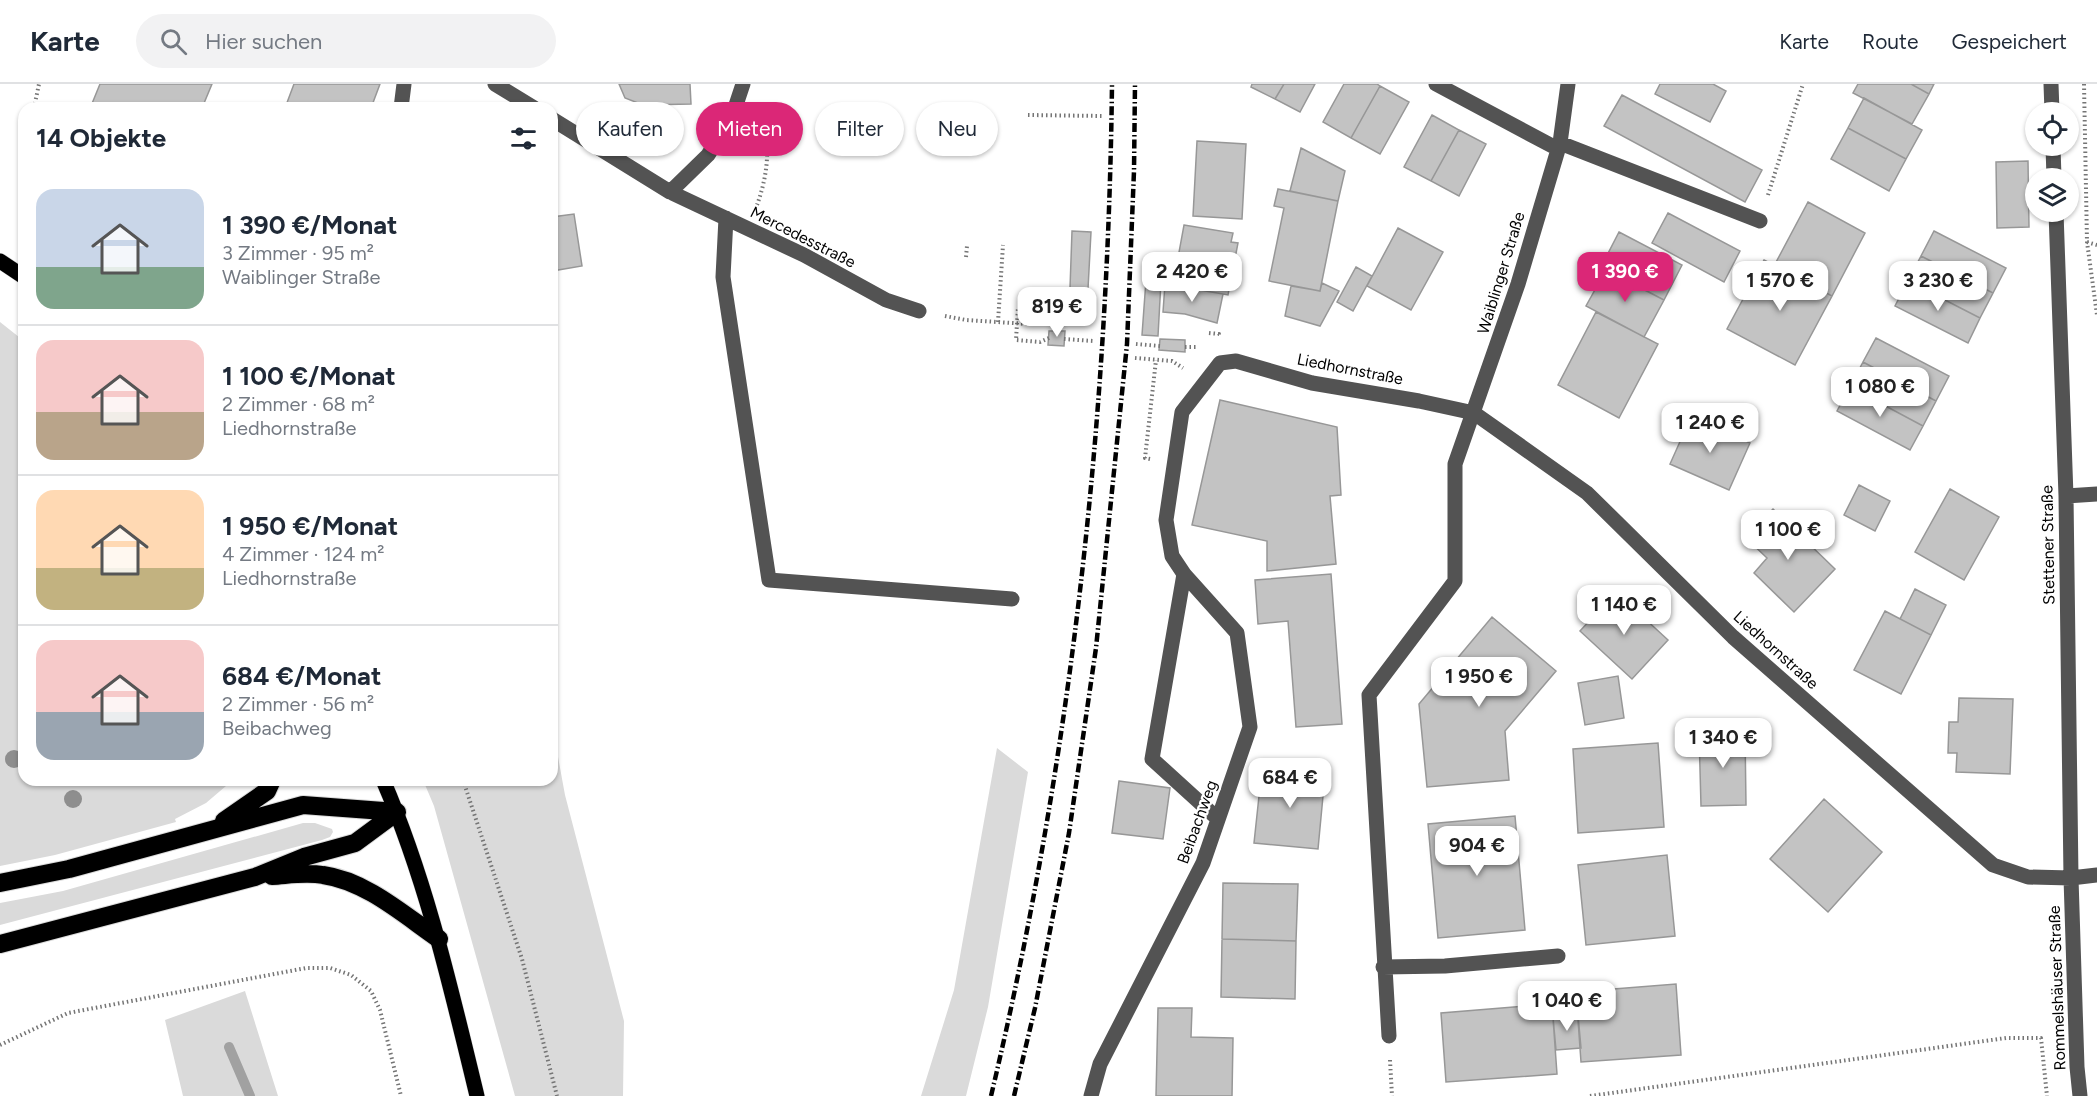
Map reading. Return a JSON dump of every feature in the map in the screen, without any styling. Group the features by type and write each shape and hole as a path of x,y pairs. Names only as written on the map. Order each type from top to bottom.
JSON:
{"highway":[{"path":"213,829 267,791 269,786"},
{"path":"0,883 69,869 303,805 397,812"},
{"path":"0,944 255,877 304,856 355,843 397,812"},
{"path":"255,877 305,874 341,879 382,901 439,939"}],"main road":[{"path":"0,249 12,269"},
{"path":"386,786 410,844 439,939 477,1096"}],"street":[{"path":"402,102 404,84"},
{"path":"495,84 524,102"},
{"path":"670,192 708,155 732,117 743,84"},
{"path":"1436,84 1559,146 1760,221"},
{"name":"Waiblinger Straße","path":"1474,412 1518,284 1559,146 1568,84"},
{"path":"2051,84 2052,102"},
{"name":"Mercedesstraße","path":"558,123 670,192 804,255 886,300 920,311"},
{"path":"726,218 723,277 769,579 1012,599"},
{"name":"Stettener Straße","path":"2056,222 2066,496 2071,878"},
{"name":"Liedhornstraße","path":"1220,363 1236,361 1312,382 1474,412 1587,493 1733,637 1993,865 2028,877 2071,878 2097,875"},
{"name":"Beibachweg","path":"1091,1096 1101,1064 1203,863 1250,728 1237,633 1184,574 1172,556 1166,520 1182,412 1220,363"},
{"path":"1389,1036 1383,967 1369,695 1455,581 1455,464 1474,412"},
{"path":"2066,496 2097,494"},
{"path":"1184,574 1152,759 1218,819"},
{"name":"Rommelshäuser Straße","path":"2071,878 2077,1067 2080,1096"},
{"path":"1383,967 1445,966 1558,956"}],"path":[{"path":"35,102 39,84"},
{"path":"1760,221 1803,84"},
{"path":"2084,84 2087,242 2097,315"},
{"path":"1028,115 1102,116"},
{"path":"747,228 761,194 766,156"},
{"path":"2087,242 2097,245"},
{"path":"998,322 1003,245"},
{"path":"966,258 967,246"},
{"path":"1028,307 1029,297"},
{"path":"1049,338 1040,342 1016,340 1018,307 1095,312"},
{"path":"920,311 966,320 1028,324"},
{"path":"1064,339 1093,341"},
{"path":"1136,344 1160,346"},
{"path":"1135,358 1172,361 1182,368"},
{"path":"1145,458 1156,360"},
{"path":"465,786 522,959 557,1096"},
{"path":"0,1046 68,1013 306,968 330,968 351,975 371,991 380,1010 400,1096"},
{"path":"1389,1036 1392,1096"},
{"path":"1590,1096 2006,1038 2041,1038 2047,1096"}],"shaded area":[{"path":"0,322 18,336 18,786 226,786 206,803 175,819 176,822 55,855 0,866"},
{"path":"997,748 1028,772 988,1007 966,1096 921,1096 954,990"},
{"path":"558,757 565,795 624,1021 623,1096 515,1096 434,806 426,786 558,786"},
{"path":"303,823 315,823 332,829 333,832 330,837 322,840 0,925 0,903 63,891"},
{"path":"245,991 278,1096 183,1096 165,1020"}],"building":[{"path":"100,84 212,84 204,102 93,102"},
{"path":"294,84 380,84 373,102 287,102"},
{"path":"619,84 690,84 691,104 635,102 625,98"},
{"path":"1252,84 1284,84 1275,99 1251,87"},
{"path":"1284,84 1315,84 1300,112 1275,99"},
{"path":"1344,84 1377,84 1380,86 1351,138 1323,122"},
{"path":"1660,84 1713,84 1726,91 1710,122 1655,94"},
{"path":"1858,84 1911,84 1929,94 1912,124 1853,93"},
{"path":"1911,84 1934,84 1929,94"},
{"path":"1380,86 1409,102 1380,154 1351,138"},
{"path":"1622,95 1762,170 1745,202 1604,126"},
{"path":"1864,98 1922,130 1906,159 1848,128"},
{"path":"1432,115 1459,130 1431,181 1404,167"},
{"path":"1848,128 1906,159 1889,191 1831,159"},
{"path":"1459,130 1486,144 1459,196 1431,181"},
{"path":"1197,141 1246,144 1242,219 1193,216"},
{"path":"1301,148 1345,171 1338,201 1290,191"},
{"path":"2028,161 2028,168 2025,168 2025,222 2029,222 2029,227 1997,228 1996,162"},
{"path":"1278,189 1338,201 1320,291 1269,281 1284,208 1274,206"},
{"path":"1808,202 1865,233 1832,296 1774,266"},
{"path":"1668,213 1740,251 1724,282 1652,243"},
{"path":"574,214 582,266 558,270 558,216"},
{"path":"1184,225 1233,233 1231,242 1238,243 1228,295 1173,285"},
{"path":"1398,228 1443,252 1411,310 1367,286"},
{"path":"1072,231 1091,232 1088,289 1070,288"},
{"path":"1934,231 2006,268 1993,293 1921,256"},
{"path":"1619,232 1682,265 1664,300 1601,267"},
{"path":"1921,256 1993,293 1980,318 1908,281"},
{"path":"1764,260 1832,296 1795,365 1727,329"},
{"path":"1356,267 1372,276 1353,311 1337,302"},
{"path":"1606,270 1664,300 1644,337 1586,306"},
{"path":"1146,280 1161,281 1158,336 1142,335"},
{"path":"1908,281 1980,318 1968,343 1895,306"},
{"path":"1322,283 1339,291 1320,326 1285,316 1291,286 1320,291"},
{"path":"1165,284 1223,294 1217,323 1185,314 1163,312"},
{"path":"1596,312 1658,344 1619,418 1558,385"},
{"path":"1049,331 1065,331 1064,346 1048,345"},
{"path":"1876,338 1949,376 1936,401 1863,362"},
{"path":"1160,339 1185,340 1185,352 1159,350"},
{"path":"1863,362 1936,401 1923,426 1850,387"},
{"path":"1850,387 1923,426 1910,450 1837,411"},
{"path":"1220,400 1337,427 1341,495 1330,496 1336,564 1267,571 1267,541 1192,525"},
{"path":"1691,417 1750,443 1729,490 1670,464"},
{"path":"1859,485 1890,501 1875,531 1844,515"},
{"path":"1950,489 1999,517 1964,580 1915,552"},
{"path":"1773,509 1835,569 1794,612 1754,573 1767,558 1746,538"},
{"path":"1331,574 1342,724 1296,727 1288,621 1258,624 1255,580"},
{"path":"1915,589 1946,605 1931,635 1900,619"},
{"path":"1616,592 1668,640 1632,679 1580,631"},
{"path":"1885,611 1931,635 1901,694 1854,670"},
{"path":"1492,617 1556,671 1505,731 1509,780 1427,787 1419,704"},
{"path":"1618,676 1624,718 1585,725 1578,683"},
{"path":"1959,698 2013,699 2010,774 1956,772 1957,753 1948,753 1949,722 1958,722"},
{"path":"1745,732 1746,805 1701,806 1699,733"},
{"path":"1658,743 1664,827 1578,833 1573,749"},
{"path":"1262,768 1325,775 1318,849 1254,843"},
{"path":"1119,781 1170,788 1163,839 1112,833"},
{"path":"1824,799 1882,852 1828,912 1770,859"},
{"path":"1515,816 1525,930 1438,938 1428,824"},
{"path":"1667,855 1675,936 1586,945 1578,865"},
{"path":"1223,883 1298,884 1296,941 1222,939"},
{"path":"1222,939 1296,941 1295,999 1221,997"},
{"path":"1676,984 1681,1055 1581,1062 1576,992"},
{"path":"1552,1004 1557,1074 1446,1082 1441,1013"},
{"path":"1158,1008 1192,1008 1191,1037 1233,1038 1232,1096 1156,1096"},
{"path":"1578,1015 1581,1048 1556,1050 1553,1017"}],"waterway":[{"path":"229,1047 250,1096"}],"railway":[{"path":"991,1096 1019,971 1043,846 1080,594 1103,339 1112,84"},
{"path":"1014,1096 1035,1008 1069,833 1096,648 1127,344 1135,84"}]}
